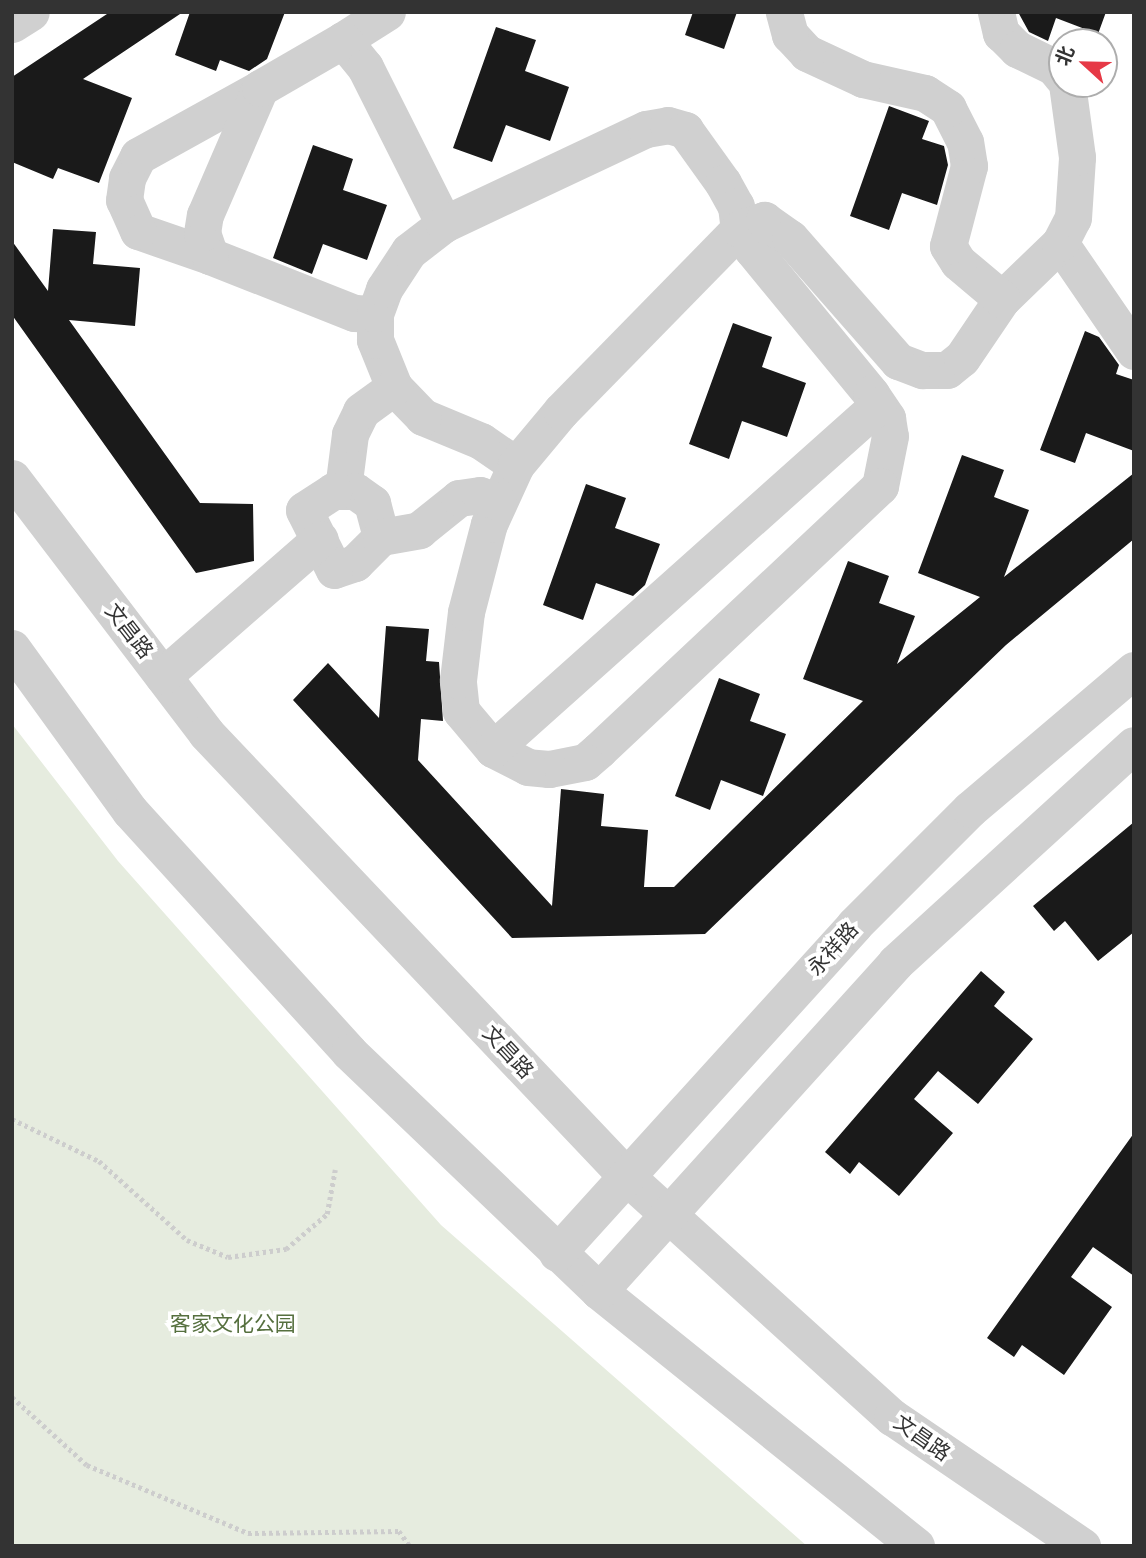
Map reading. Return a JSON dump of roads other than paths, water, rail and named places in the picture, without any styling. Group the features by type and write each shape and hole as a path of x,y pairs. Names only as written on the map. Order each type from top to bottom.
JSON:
{"street":[{"path":"12,24 31,12"},
{"path":"375,314 354,313 138,231 124,200 127,178 138,156 343,40 387,12"},
{"path":"784,12 790,35 807,53 863,79 925,93 948,108 965,142 969,166 948,246 958,262 1002,299"},
{"path":"996,12 1002,33 1017,49 1048,64"},
{"path":"343,40 365,67 444,224"},
{"path":"209,256 202,233 205,215 260,88"},
{"path":"516,465 481,441 424,417 394,387 379,359 375,314 393,272 409,251 444,224 646,129 668,125 684,130 723,183 736,206 739,229 878,405 890,436 880,486 585,762 549,769 528,767 493,749 461,711 458,680 466,612 498,502 516,465 561,411 739,229 764,220 776,225 898,361 922,370 947,370 962,358 1002,299 1060,243 1073,218 1078,191 1068,98"},
{"path":"1060,243 1134,351"},
{"path":"343,489 350,434 362,411 394,387"},
{"path":"493,749 878,405"},
{"name":"文昌路","path":"12,478 206,733 626,1177 892,1418 1082,1546"},
{"path":"343,489 304,510 334,570 355,563 381,537 400,538 419,530 459,498 480,495 498,502"},
{"path":"343,489 372,503 381,537"},
{"path":"163,676 320,539"},
{"path":"12,648 130,811 349,1052 599,1292 916,1546"},
{"name":"永祥路","path":"557,1253 854,925 970,808 1134,670"},
{"path":"599,1292 895,962 1134,745"}],"park label":[{"name":"客家文化公园","path":"233,1324"}]}
